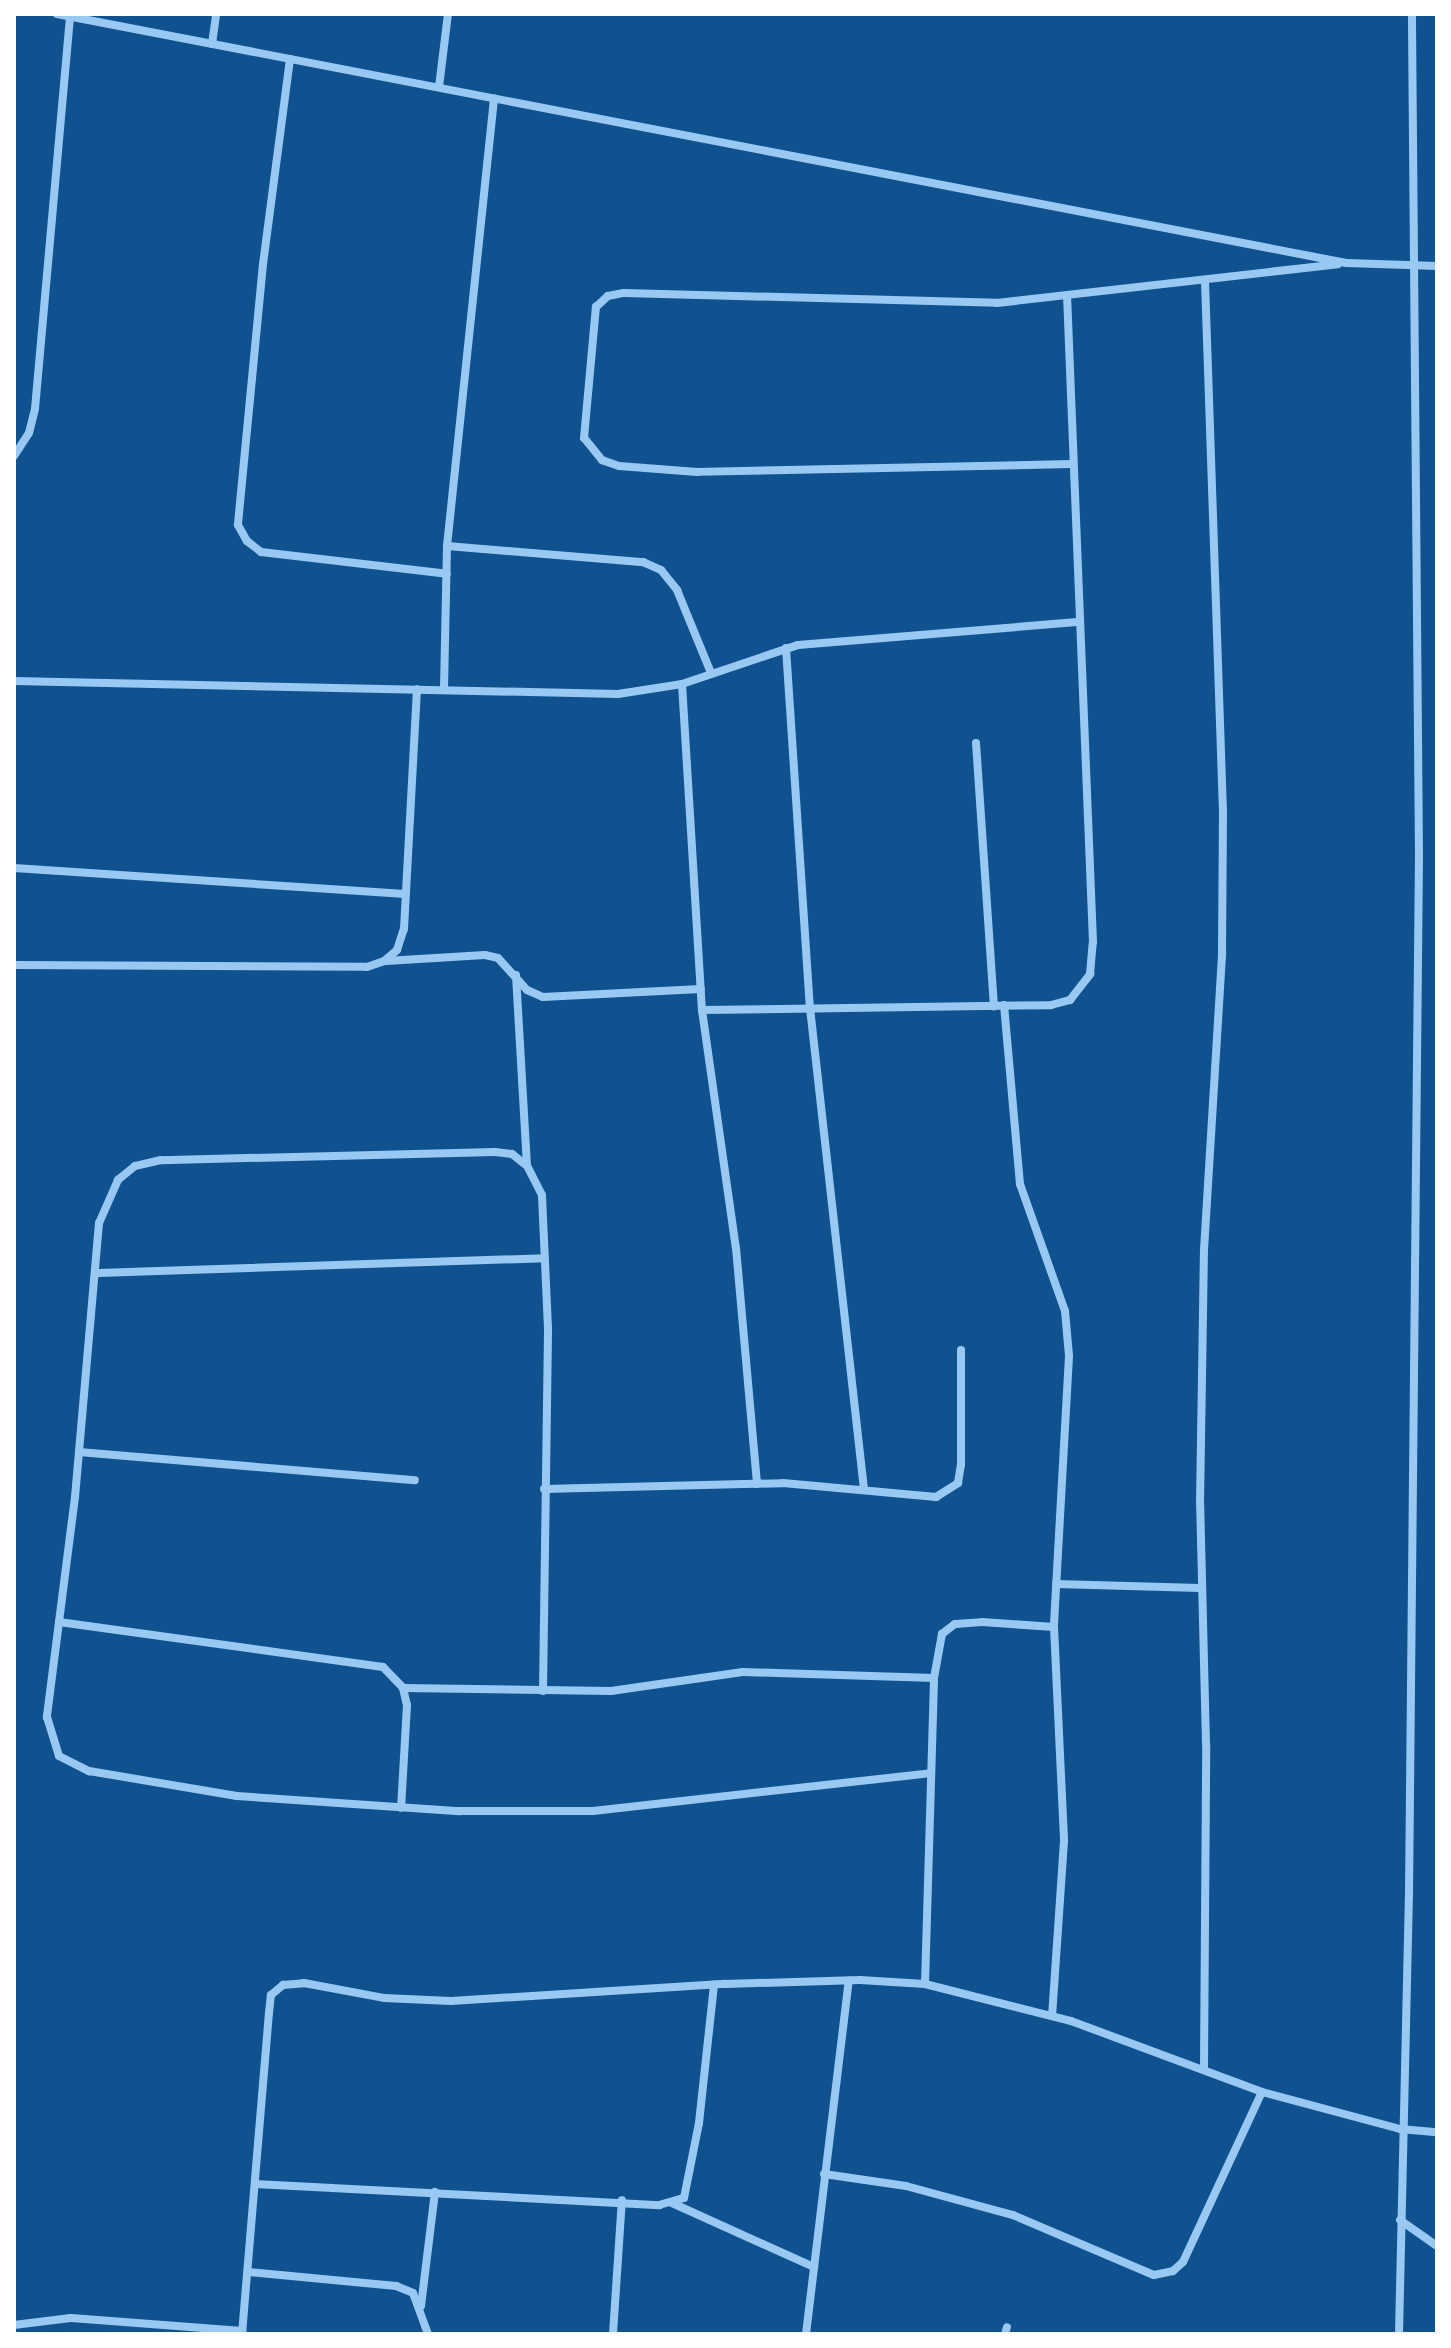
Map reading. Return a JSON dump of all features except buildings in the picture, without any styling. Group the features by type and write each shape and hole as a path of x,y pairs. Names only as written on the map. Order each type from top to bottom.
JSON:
{"street":[{"path":"57,14 1346,263 1413,268 1437,266"},
{"path":"212,44 216,14"},
{"path":"439,87 448,14"},
{"path":"1399,2334 1400,2129 1409,1895 1419,873 1412,14"},
{"path":"14,456 29,433 35,409 70,17"},
{"path":"290,59 261,279 238,525 261,552 447,574"},
{"path":"444,689 447,546 494,98"},
{"path":"1073,464 697,472 619,466 602,460 584,438 596,307 608,296 997,303 1346,263"},
{"path":"1204,2067 1206,1744 1200,1588 1204,1250 1222,953 1223,812 1205,280"},
{"path":"702,1010 999,1006 1070,1000 1090,974 1093,942 1067,296"},
{"path":"447,546 643,562 661,570 677,590 711,673"},
{"path":"14,681 618,694 682,684 786,648 1080,622"},
{"path":"786,648 810,1008 864,1486"},
{"path":"682,684 702,1010 736,1248 757,1484"},
{"path":"384,961 397,950 405,894 417,689"},
{"path":"976,743 999,1006 1020,1184 1065,1311 1069,1356 1054,1627 1064,1841 1052,2015"},
{"path":"14,868 405,894"},
{"path":"14,965 367,967 384,961 485,955 498,958 527,990 543,997 701,989"},
{"path":"516,975 527,1166"},
{"path":"543,1691 545,1258 542,1195 527,1166 512,1154 495,1152 176,1160 135,1166 105,1200 47,1717 59,1756 73,1765 237,1796 401,1808 593,1811 931,1773"},
{"path":"98,1273 545,1258"},
{"path":"544,1489 757,1484 864,1486 936,1497 958,1483 961,1350"},
{"path":"79,1452 415,1480"},
{"path":"1056,1584 1200,1588"},
{"path":"59,1622 383,1667 403,1688 407,1705 401,1808"},
{"path":"925,1984 934,1678 942,1634 955,1624 1054,1627"},
{"path":"403,1688 611,1691 743,1672 934,1678"},
{"path":"14,2325 71,2318 242,2332 271,1995 283,1985 304,1983 384,1998 451,2001 714,1985 849,1981 925,1984 1052,2015 1204,2067 1262,2092 1400,2129 1437,2132"},
{"path":"806,2334 849,1981"},
{"path":"672,2203 684,2198 690,2186 714,1985"},
{"path":"824,2174 906,2186 1013,2215 1154,2275 1173,2271 1183,2262 1262,2092"},
{"path":"255,2184 672,2203 814,2267"},
{"path":"421,2308 435,2192"},
{"path":"613,2334 622,2200"},
{"path":"1400,2220 1437,2246"},
{"path":"248,2272 396,2286 413,2293 428,2334"}]}
